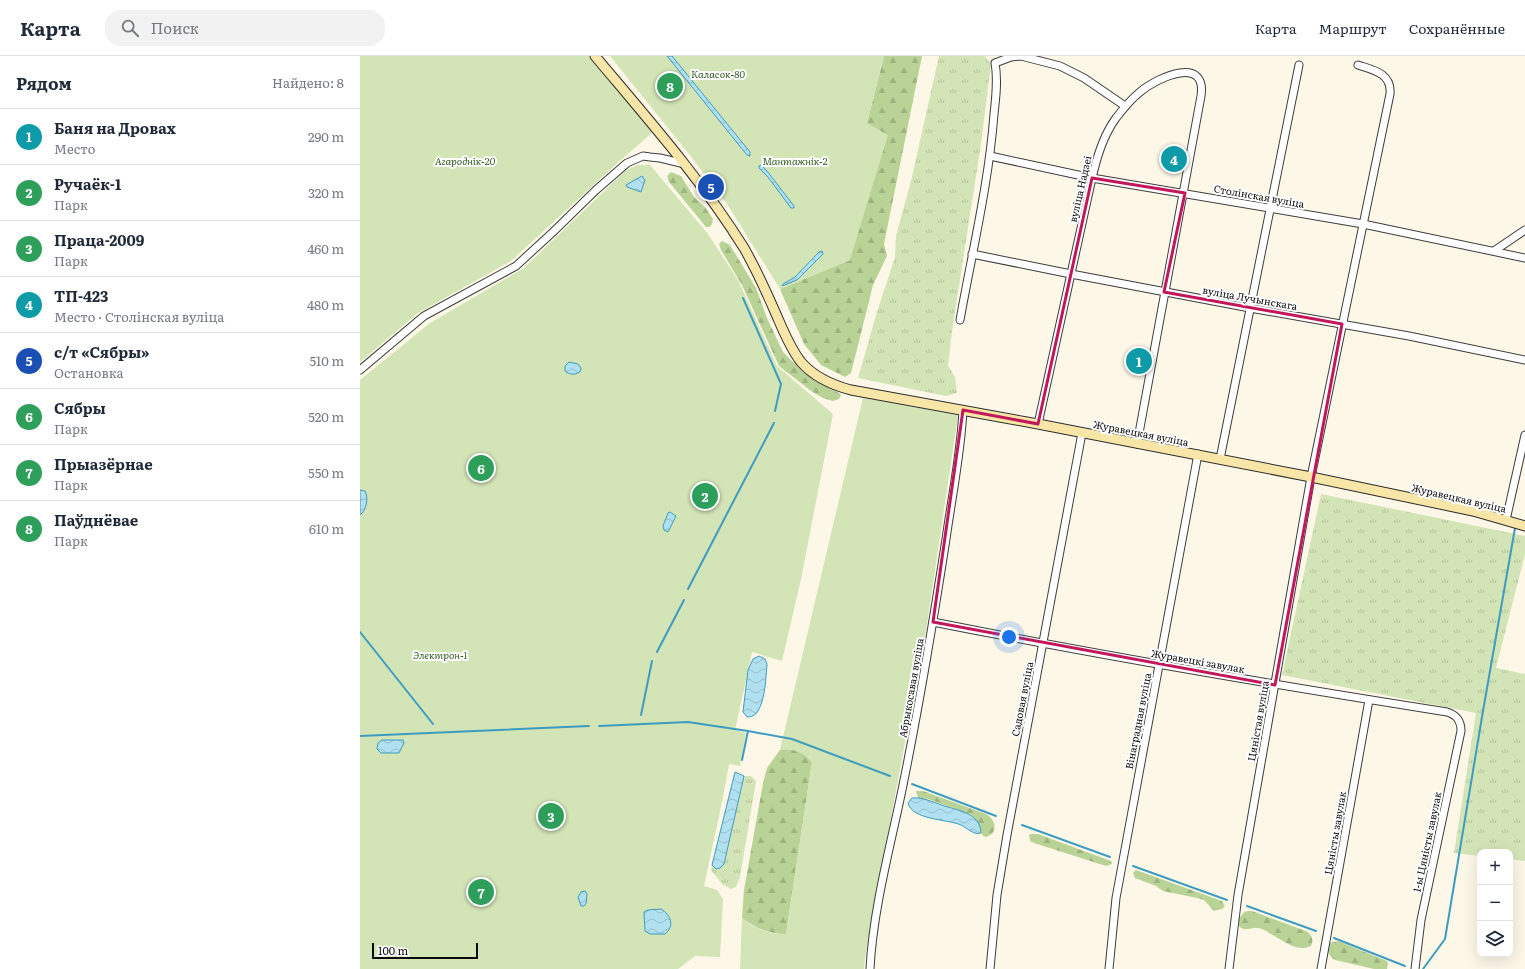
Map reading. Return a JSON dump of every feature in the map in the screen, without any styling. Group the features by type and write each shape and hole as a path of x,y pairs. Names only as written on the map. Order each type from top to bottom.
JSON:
{"street":[{"name":"Журавецкая вуліца","path":"595,56 685,164 727,221 752,261 780,324 801,362 815,374 835,386 1137,444 1198,454 1467,510 1525,526"},
{"path":"960,320 990,156 995,99 995,62 1010,57 1021,56 1060,66 1084,78 1125,106"},
{"path":"1220,459 1299,65"},
{"name":"Цяністая вуліца","path":"1229,969 1237,903 1311,477 1390,90 1389,82 1385,76 1377,71 1358,65"},
{"name":"вуліца Надзеі","path":"1038,424 1092,178 1104,139 1110,126 1125,106 1146,87 1176,70 1188,68 1192,69 1198,74 1202,84 1185,193"},
{"path":"360,370 424,316 516,266 596,190 627,163 643,156 650,156 685,164"},
{"name":"Столінская вуліца","path":"990,156 1092,178 1363,224 1525,258"},
{"path":"1137,444 1164,292 1185,193"},
{"path":"1494,251 1525,230"},
{"name":"вуліца Лучынскага","path":"972,254 1525,360"},
{"name":"Абрыкосавая вуліца","path":"870,969 876,917 906,769 933,622 960,442 963,410"},
{"name":"Садовая вуліца","path":"990,969 997,895 1082,433"},
{"path":"1506,520 1525,435"},
{"name":"Вінаградная вуліца","path":"1109,969 1116,898 1198,454"},
{"name":"Журавецкі завулак","path":"933,622 1159,665 1447,712 1454,714 1459,719"},
{"name":"Цяністы завулак","path":"1321,969 1369,700"},
{"name":"1-ы Цяністы завулак","path":"1415,969 1418,934 1461,731 1459,719"}],"highlighted area":[{"path":"1092,178 1185,193 1164,292 1342,324 1275,685 933,622 963,410 1038,424"}],"green space":[{"name":"Агароднік-20","path":"360,56 591,56 653,132 511,261 418,313 360,362"},
{"name":"Мантажнік-2","path":"610,56 884,56 867,123 888,135 850,260 780,289 729,207 689,154"},
{"path":"884,56 922,56 884,244 887,256 873,285 851,373 845,377 821,365 804,344 780,289 850,260 867,123"},
{"path":"939,56 985,56 991,64 981,144 948,366 955,377 957,393 946,396 858,378 895,257 896,236 912,177"},
{"name":"Электрон-1","path":"638,165 650,165 708,234 738,280 777,366 833,414 801,579 782,661 752,652 735,730 746,733 740,766 729,764 704,886 717,890 723,899 720,957 695,956 678,969 360,969 360,380 430,323 524,268 626,170"},
{"path":"671,172 681,176 694,197 705,207 713,219 710,227 706,227 669,182 667,176"},
{"path":"722,241 730,245 756,288 767,318 783,352 803,372 839,393 841,395 839,399 833,401 823,398 811,391 779,366 742,285 721,250 719,244"},
{"path":"863,398 958,415 927,624 864,969 740,969 742,918 762,930 786,934 812,762 798,752 780,750"},
{"path":"1321,494 1525,536 1525,554 1496,668 1525,674 1525,861 1513,859 1513,849 1477,849 1477,856 1454,853 1476,713 1282,675"},
{"path":"792,749 804,754 812,762 786,934 780,934 762,930 742,918 744,890 767,768 780,750"},
{"path":"744,776 751,776 756,781 740,877 736,887 731,889 722,884 711,870 712,865 716,868 720,868 724,864"},
{"path":"916,791 923,791 986,814 994,823 995,826 993,833 986,837 983,836 977,821 973,816 928,799 918,798"},
{"path":"1038,834 1111,861 1112,864 1106,866 1034,843 1030,841 1029,835"},
{"path":"1136,870 1222,901 1225,906 1222,909 1214,911 1204,900 1163,891 1156,886 1135,878 1133,873"},
{"path":"1247,911 1252,911 1306,931 1312,937 1311,946 1305,948 1295,947 1261,929 1245,929 1241,927 1238,923 1240,917"},
{"path":"1338,941 1387,961 1387,969 1374,969 1335,960 1329,953 1329,948 1330,943"}],"water":[{"path":"667,56 672,56 750,152 750,156 747,155"},
{"path":"761,165 794,206 794,208 791,208 768,177 759,168"},
{"path":"642,176 645,180 641,192 627,187 626,185"},
{"path":"822,251 823,254 797,280 782,286 795,277 819,252"},
{"path":"569,362 578,364 581,368 580,372 572,374 565,371 565,366"},
{"path":"360,490 365,491 367,501 364,511 360,515"},
{"path":"670,512 676,516 668,532 664,530 663,526 668,513"},
{"path":"759,656 765,659 767,664 764,695 757,713 753,716 747,717 743,712 748,670 753,659"},
{"path":"382,740 403,740 404,743 399,753 381,753 377,749 378,743"},
{"path":"735,772 744,776 724,864 720,868 716,869 712,865"},
{"path":"912,798 920,798 967,813 977,821 980,826 981,833 976,833 955,823 916,813 911,809 908,803"},
{"path":"585,891 587,894 586,904 581,906 578,897 581,892"},
{"path":"661,909 669,917 671,924 670,928 665,934 650,934 645,931 644,912 648,910"}],"waterway":[{"path":"743,298 781,384 775,411"},
{"path":"688,589 774,423"},
{"path":"1423,969 1445,939 1515,528"},
{"path":"657,652 684,600"},
{"path":"360,632 433,724"},
{"path":"641,715 652,661"},
{"path":"599,726 688,722 748,731 792,739 890,776"},
{"path":"360,736 589,726"},
{"path":"742,760 748,731"},
{"path":"912,784 996,816"},
{"path":"1022,825 1110,857"},
{"path":"1133,866 1227,900"},
{"path":"1247,906 1316,931"},
{"path":"1334,938 1405,966"}],"place":[{"name":"Паўднёвае","path":"670,86"},
{"name":"ТП-423","path":"1174,159"},
{"name":"с/т «Сябры»","path":"711,187"},
{"name":"Баня на Дровах","path":"1139,361"},
{"name":"Сябры","path":"481,468"},
{"name":"Ручаёк-1","path":"705,496"},
{"name":"Праца-2009","path":"551,816"},
{"name":"Прыазёрнае","path":"481,892"}],"park label":[{"name":"Каласок-80","path":"718,74"}]}
